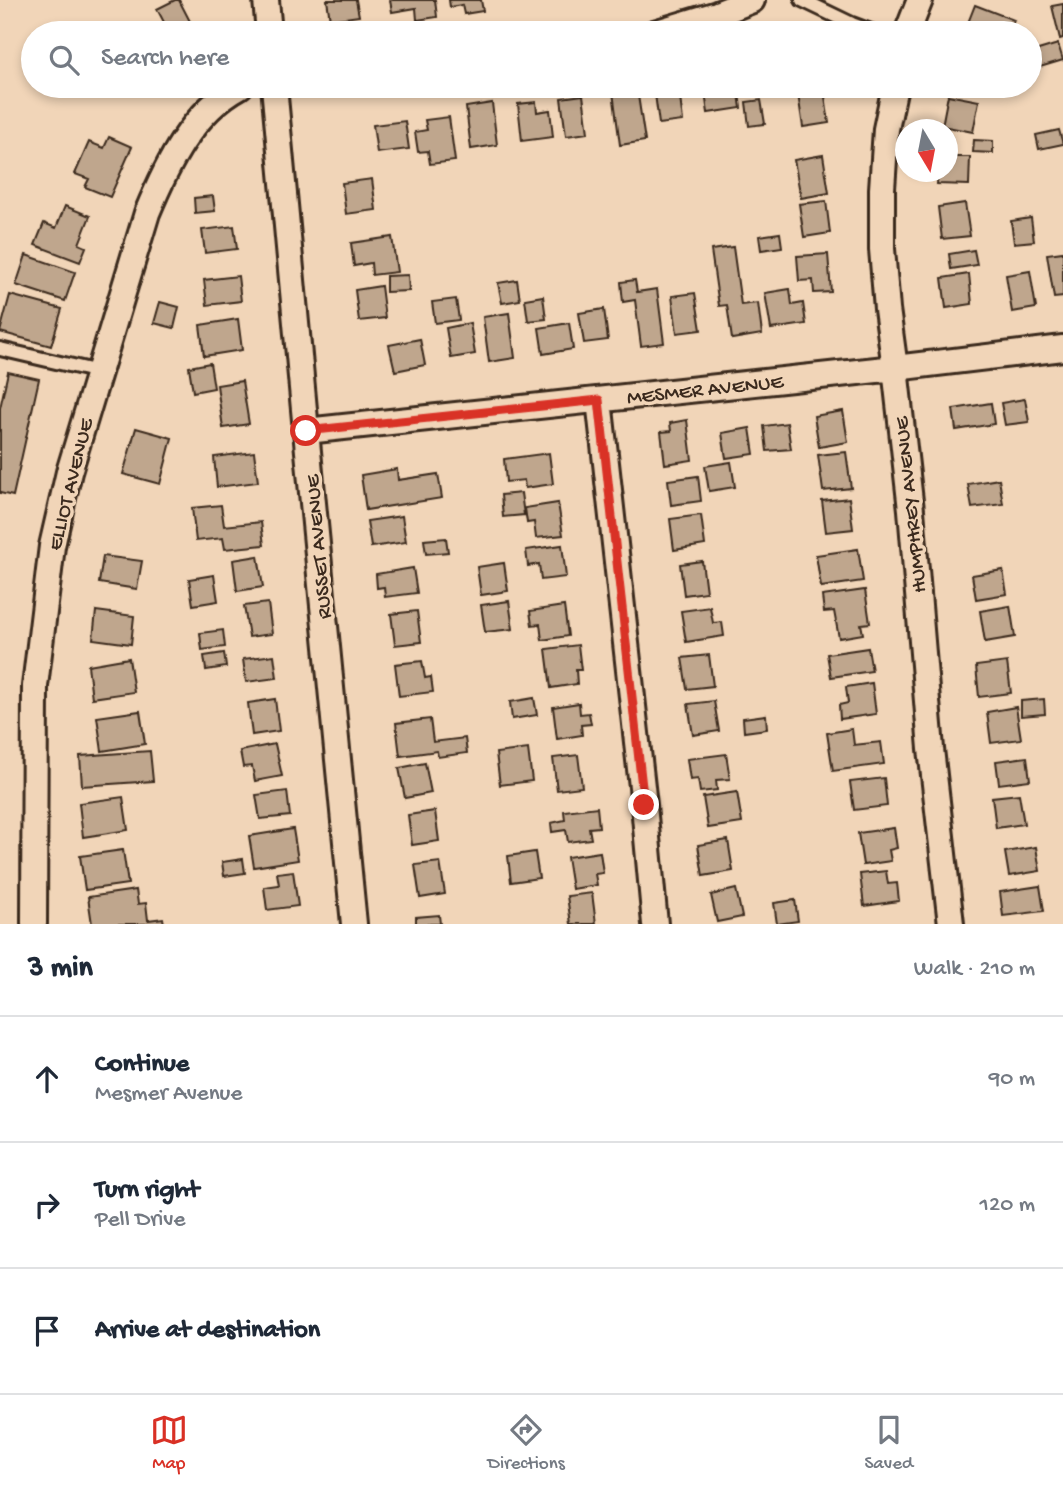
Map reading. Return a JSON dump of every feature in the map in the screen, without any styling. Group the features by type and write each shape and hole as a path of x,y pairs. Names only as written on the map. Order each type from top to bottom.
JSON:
{"street":[{"path":"266,0 268,21"},
{"path":"694,21 752,0"},
{"path":"899,0 903,21"},
{"path":"910,21 920,0"},
{"name":"ELLIOT AVENUE","path":"34,924 34,686 52,546 69,472 147,213 160,180 178,149 199,119 220,98"},
{"name":"RUSSET AVENUE","path":"275,98 354,924"},
{"name":"HUMPHREY AVENUE","path":"892,98 886,129 882,249 911,510 931,749 951,924"},
{"name":"MESMER AVENUE","path":"306,431 1063,348"},
{"path":"599,400 655,924"}],"lane":[{"path":"802,0 846,21"},
{"path":"0,349 99,372"}],"building":[{"path":"179,0 190,21 163,21 157,9"},
{"path":"327,0 356,0 359,16 330,20"},
{"path":"390,0 435,0 437,17 417,20 416,8 392,12"},
{"path":"449,0 481,0 483,11 464,14 462,5 450,7"},
{"path":"1063,4 1063,38 1060,39 1052,6"},
{"path":"975,5 1014,20 1014,21 969,21"},
{"path":"1058,44 1063,60 1042,66 1042,49"},
{"path":"561,98 583,98 588,133 566,136"},
{"path":"614,98 638,98 645,141 620,145"},
{"path":"656,98 680,98 683,121 659,124"},
{"path":"706,98 740,98 741,108 708,113"},
{"path":"799,98 825,98 829,123 803,127"},
{"path":"947,98 979,101 973,132 958,129 958,119 943,119"},
{"path":"761,100 765,124 749,126 746,102"},
{"path":"536,102 537,112 550,110 553,137 522,141 518,104"},
{"path":"492,103 497,145 471,149 466,107"},
{"path":"449,117 455,161 430,164 428,151 418,152 415,132 427,130 425,120"},
{"path":"405,121 409,149 377,153 373,125"},
{"path":"1059,130 1063,144 1039,149 1036,135"},
{"path":"109,137 132,147 110,197 85,187 89,179 75,174 89,142 104,148"},
{"path":"974,140 993,141 993,153 973,152"},
{"path":"823,155 829,193 801,198 794,160"},
{"path":"958,157 970,157 969,185 937,184 958,182"},
{"path":"372,179 376,210 346,214 342,183"},
{"path":"213,196 215,211 195,213 194,198"},
{"path":"826,201 830,233 804,237 799,204"},
{"path":"965,203 970,236 942,239 938,207"},
{"path":"65,206 90,216 79,244 86,247 80,262 35,245 44,223 56,228"},
{"path":"1031,218 1034,241 1014,243 1011,221"},
{"path":"234,226 237,249 205,253 202,230"},
{"path":"780,233 782,247 761,250 759,236"},
{"path":"392,237 397,272 372,275 371,263 354,266 351,243"},
{"path":"733,247 741,305 758,303 762,334 732,339 727,305 719,306 711,250"},
{"path":"974,250 977,265 951,269 949,254"},
{"path":"1063,252 1063,297 1054,298 1047,254"},
{"path":"828,254 831,292 814,293 813,280 799,281 797,256"},
{"path":"26,255 75,272 65,301 16,285"},
{"path":"1030,271 1036,308 1012,312 1006,275"},
{"path":"969,274 972,304 946,308 942,278"},
{"path":"408,275 409,291 386,292 386,276"},
{"path":"238,276 241,301 207,305 204,280"},
{"path":"517,280 520,300 502,303 498,283"},
{"path":"635,280 637,292 657,289 664,343 641,346 635,300 623,302 621,282"},
{"path":"381,286 385,318 359,321 355,290"},
{"path":"790,289 792,305 803,303 806,324 771,329 765,293"},
{"path":"695,293 701,330 677,333 672,296"},
{"path":"10,295 62,309 51,346 0,332"},
{"path":"543,296 546,319 528,321 525,299"},
{"path":"456,299 459,320 435,323 432,302"},
{"path":"160,302 179,307 174,328 154,323"},
{"path":"604,309 608,340 584,343 579,313"},
{"path":"509,313 515,358 489,362 483,317"},
{"path":"238,319 242,350 204,356 200,325"},
{"path":"470,323 475,354 451,358 446,328"},
{"path":"569,323 573,349 543,354 539,328"},
{"path":"420,339 425,365 395,371 389,345"},
{"path":"210,363 214,388 193,392 189,367"},
{"path":"8,372 39,379 13,496 0,493 0,408"},
{"path":"242,381 249,424 223,428 217,385"},
{"path":"1025,399 1029,422 1005,425 1001,403"},
{"path":"991,403 994,424 956,430 953,409"},
{"path":"843,411 848,442 819,447 814,416"},
{"path":"687,420 692,460 665,464 661,432 671,431 670,423"},
{"path":"787,423 791,449 767,451 764,426"},
{"path":"136,428 172,438 160,484 123,474"},
{"path":"750,428 754,454 726,458 722,433"},
{"path":"254,452 258,482 217,487 214,457"},
{"path":"846,452 851,488 823,491 818,455"},
{"path":"549,453 553,484 525,488 524,480 506,482 504,459"},
{"path":"731,462 735,487 709,491 705,466"},
{"path":"397,469 398,480 438,474 442,498 366,510 361,475"},
{"path":"698,476 701,501 671,505 668,480"},
{"path":"999,479 1003,504 972,508 968,484"},
{"path":"521,493 524,515 503,517 501,495"},
{"path":"849,498 853,529 826,532 822,501"},
{"path":"558,503 563,535 536,538 534,522 527,523 525,508"},
{"path":"221,505 224,526 261,522 264,545 225,549 223,538 196,541 192,508"},
{"path":"701,515 705,545 674,550 670,519"},
{"path":"402,516 406,542 371,547 367,521"},
{"path":"446,538 448,552 426,554 424,540"},
{"path":"562,545 566,577 541,580 539,564 528,566 526,550"},
{"path":"858,549 863,581 821,587 816,555"},
{"path":"103,556 142,561 137,589 99,583"},
{"path":"258,556 263,587 237,591 233,560"},
{"path":"702,561 706,592 684,595 680,564"},
{"path":"504,563 508,591 481,595 477,567"},
{"path":"413,568 417,593 385,597 384,587 377,588 376,574"},
{"path":"1003,570 1007,594 976,599 972,575"},
{"path":"214,575 218,601 193,605 189,579"},
{"path":"865,590 870,623 861,624 863,634 839,638 834,611 824,612 822,596"},
{"path":"509,601 513,629 485,632 481,605"},
{"path":"268,603 272,634 249,637 244,606"},
{"path":"564,606 568,636 542,640 540,624 532,625 530,611"},
{"path":"1010,606 1015,637 985,642 980,611"},
{"path":"710,607 713,623 722,622 724,636 686,642 681,611"},
{"path":"96,611 134,616 131,644 93,639"},
{"path":"417,611 421,642 395,645 391,614"},
{"path":"223,630 225,647 202,650 200,633"},
{"path":"578,645 581,670 576,670 577,684 551,688 546,649"},
{"path":"868,648 872,671 831,677 827,654"},
{"path":"224,653 226,667 206,670 204,656"},
{"path":"274,655 277,678 246,682 243,659"},
{"path":"709,655 713,686 687,689 682,658"},
{"path":"129,658 134,692 92,698 88,665"},
{"path":"422,661 425,678 431,677 433,692 399,696 395,664"},
{"path":"1007,662 1011,693 979,697 976,666"},
{"path":"872,683 876,714 840,719 839,705 848,703 846,687"},
{"path":"534,698 537,715 512,719 510,702"},
{"path":"275,699 279,731 252,735 248,703"},
{"path":"1044,699 1045,714 1021,716 1021,701"},
{"path":"714,701 719,731 693,735 688,704"},
{"path":"579,703 580,714 589,713 591,724 581,725 582,735 557,739 553,707"},
{"path":"1016,707 1021,739 991,743 987,712"},
{"path":"140,711 145,744 102,751 97,717"},
{"path":"766,715 767,729 744,732 743,718"},
{"path":"430,719 433,742 465,738 467,753 438,757 437,751 400,756 396,723"},
{"path":"852,729 854,745 881,742 884,764 833,771 827,733"},
{"path":"275,744 282,776 255,781 252,766 243,767 240,751"},
{"path":"528,749 532,781 500,785 496,753"},
{"path":"150,751 153,781 82,786 80,756"},
{"path":"726,754 730,779 716,780 717,790 700,792 698,779 690,780 687,759"},
{"path":"578,755 582,787 557,790 553,758"},
{"path":"1027,757 1030,780 999,784 996,761"},
{"path":"425,763 431,793 405,798 399,768"},
{"path":"884,778 887,806 854,810 850,782"},
{"path":"287,791 290,816 260,819 256,795"},
{"path":"737,792 742,823 708,828 703,797"},
{"path":"1019,794 1024,824 996,828 992,797"},
{"path":"123,797 128,830 83,837 79,803"},
{"path":"597,807 599,827 589,828 591,839 568,842 566,830 552,832 551,823 565,820 564,811"},
{"path":"435,811 439,841 412,845 408,815"},
{"path":"894,828 897,848 889,850 891,861 863,865 858,833"},
{"path":"293,829 298,860 254,867 249,836"},
{"path":"728,840 733,871 703,876 698,845"},
{"path":"1036,847 1040,871 1009,876 1005,852"},
{"path":"123,850 128,884 85,890 80,856"},
{"path":"535,852 539,878 511,882 508,856"},
{"path":"600,852 603,873 595,874 597,885 572,889 567,857"},
{"path":"243,859 245,873 224,876 222,862"},
{"path":"440,862 445,894 420,898 415,865"},
{"path":"293,871 298,906 267,910 264,887 279,885 277,873"},
{"path":"886,871 888,884 897,883 899,901 864,906 860,874"},
{"path":"1040,886 1044,911 1003,916 1000,892"},
{"path":"736,889 742,917 717,922 711,895"},
{"path":"136,890 138,904 146,903 148,920 163,918 164,924 92,924 88,897"},
{"path":"592,893 596,924 571,924 567,896"},
{"path":"795,900 798,921 777,924 774,903"},
{"path":"439,915 440,924 416,924 416,917"}],"route":[{"path":"306,431 599,400 644,805"}]}
